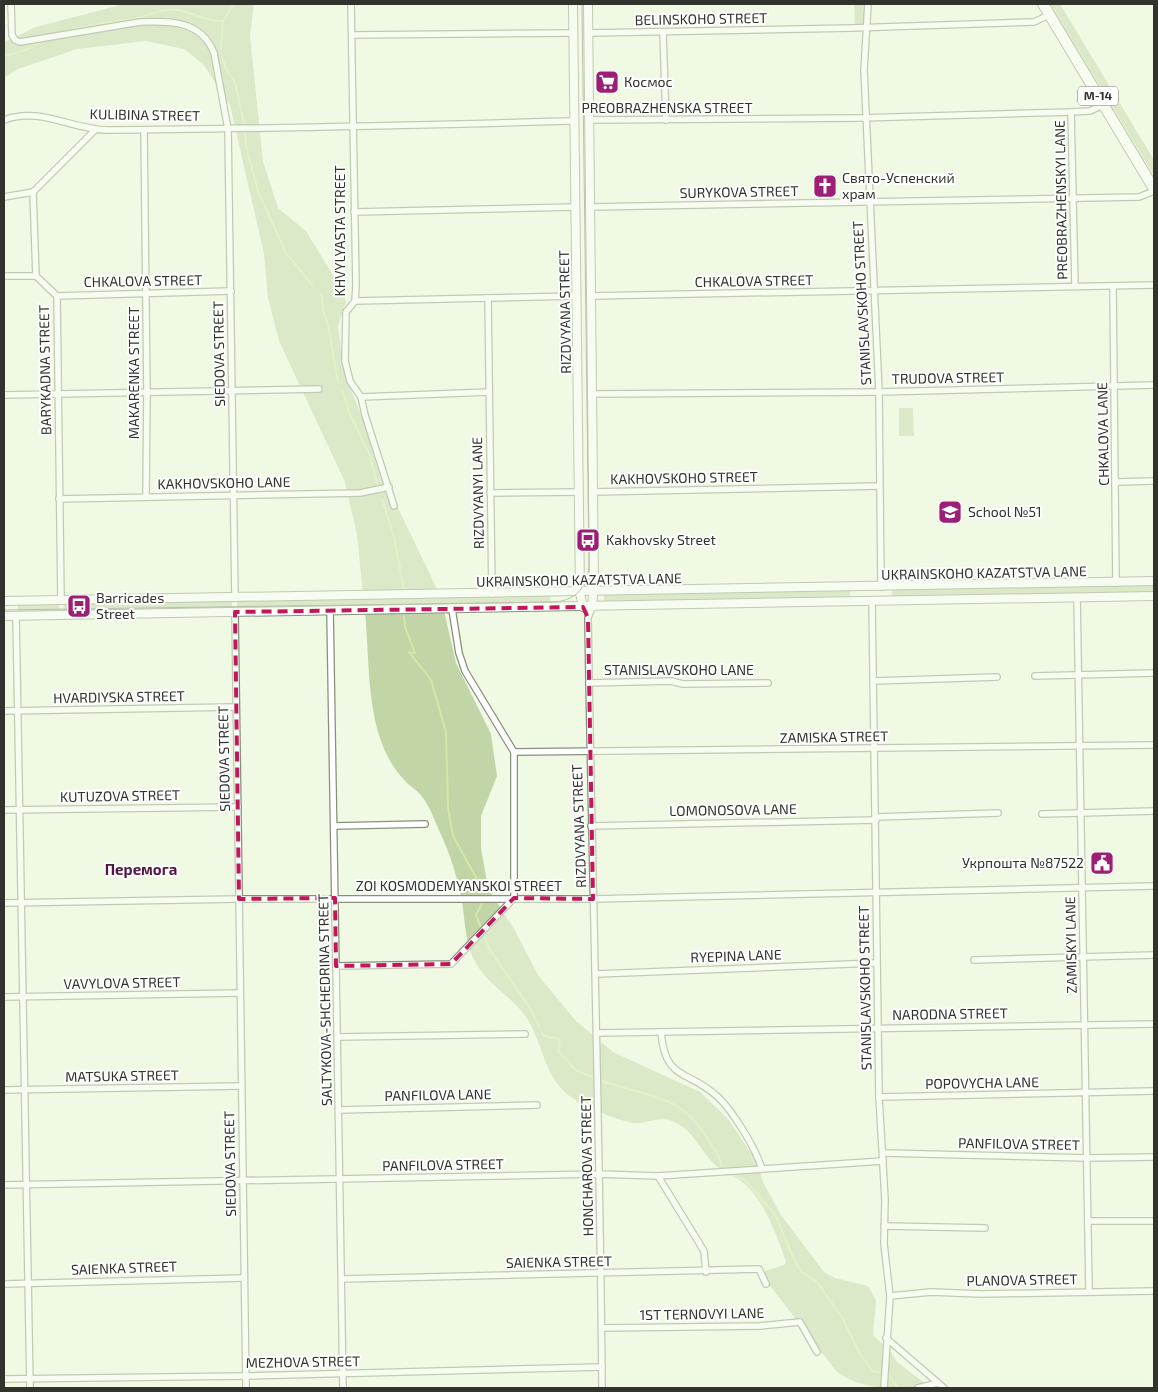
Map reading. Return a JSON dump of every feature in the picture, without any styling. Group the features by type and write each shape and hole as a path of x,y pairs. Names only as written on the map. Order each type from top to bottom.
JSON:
{"highway":[{"name":"М-14","path":"1043,4 1154,190"}],"street":[{"name":"SIEDOVA STREET","path":"11,4 12,36 20,42 157,21 192,27 206,37 214,53 228,129 246,1388"},
{"name":"KHVYLYASTA STREET","path":"351,4 355,302 346,312 344,348 350,381 361,397 394,506"},
{"name":"RIZDVYANA STREET","path":"574,4 580,593 588,618"},
{"name":"RIZDVYANA STREET","path":"588,4 594,592 588,618 589,753 597,1034"},
{"name":"STANISLAVSKOHO STREET","path":"868,4 864,70 879,392 881,601"},
{"name":"BELINSKOHO STREET","path":"352,35 866,28 1034,22 1049,15"},
{"path":"663,32 666,120"},
{"name":"PREOBRAZHENSKA STREET","path":"228,129 589,120 866,118 1090,111 1103,105"},
{"name":"PREOBRAZHENSKYI LANE","path":"1071,112 1075,286"},
{"name":"KULIBINA STREET","path":"4,120 31,116 50,118 95,130 228,129"},
{"path":"4,197 33,192 95,130"},
{"name":"MAKARENKA STREET","path":"144,130 147,392 146,497"},
{"name":"SURYKOVA STREET","path":"354,212 1139,197 1154,190"},
{"path":"4,276 36,276 33,192"},
{"name":"BARYKADNA STREET","path":"36,276 57,296 61,615"},
{"name":"CHKALOVA STREET","path":"355,302 1154,285"},
{"name":"CHKALOVA LANE","path":"1113,286 1116,583"},
{"name":"CHKALOVA STREET","path":"57,296 146,295 231,291"},
{"name":"RIZDVYANYI LANE","path":"488,298 492,594"},
{"name":"TRUDOVA STREET","path":"592,394 879,392 1154,385"},
{"path":"4,395 232,389 319,389"},
{"path":"361,397 489,392"},
{"path":"1116,482 1154,480"},
{"name":"KAKHOVSKOHO STREET","path":"490,493 879,486"},
{"name":"KAKHOVSKOHO LANE","path":"59,499 360,493 389,487"},
{"name":"UKRAINSKOHO KAZATSTVA LANE","path":"4,601 580,593 1154,581"},
{"name":"STANISLAVSKOHO STREET","path":"872,587 879,1097 883,1153 884,1226 890,1296 884,1388"},
{"name":"UKRAINSKOHO KAZATSTVA LANE","path":"4,616 1154,596"},
{"name":"ZAMISKYI LANE","path":"1077,598 1089,1291"},
{"path":"336,966 451,964 514,898 514,752 465,671 459,653 452,609"},
{"name":"SALTYKOVA-SHCHEDRINA STREET","path":"330,610 343,1388"},
{"path":"16,615 30,1388"},
{"path":"1035,676 1154,673"},
{"path":"874,681 997,677"},
{"name":"STANISLAVSKOHO LANE","path":"589,683 768,683"},
{"name":"HVARDIYSKA STREET","path":"4,711 235,707"},
{"name":"ZAMISKA STREET","path":"514,752 589,753 1154,745"},
{"name":"KUTUZOVA STREET","path":"4,810 238,807"},
{"path":"1042,814 1154,812"},
{"name":"LOMONOSOVA LANE","path":"591,826 998,814"},
{"path":"334,826 424,824"},
{"name":"ZOI KOSMODEMYANSKOI STREET","path":"4,903 335,898 594,899 1154,886"},
{"path":"974,960 1154,954"},
{"name":"RYEPINA LANE","path":"596,974 876,963"},
{"name":"VAVYLOVA STREET","path":"4,997 240,993"},
{"name":"NARODNA STREET","path":"597,1034 1154,1024"},
{"path":"661,1032 662,1050 673,1070 718,1097 744,1135 762,1170"},
{"path":"338,1037 525,1034"},
{"name":"HONCHAROVA STREET","path":"597,1034 603,1328 602,1388"},
{"name":"MATSUKA STREET","path":"4,1090 242,1086"},
{"name":"POPOVYCHA LANE","path":"879,1097 1086,1094 1154,1091"},
{"name":"PANFILOVA LANE","path":"339,1110 537,1105"},
{"name":"PANFILOVA STREET","path":"883,1153 1087,1158 1154,1157"},
{"name":"PANFILOVA STREET","path":"4,1186 599,1174 658,1176 723,1170 762,1170 883,1161"},
{"path":"658,1176 704,1251 706,1272"},
{"path":"1088,1221 1154,1220"},
{"path":"884,1226 985,1228"},
{"name":"SAIENKA STREET","path":"342,1279 706,1272 759,1269 766,1284"},
{"name":"SAIENKA STREET","path":"4,1284 244,1278"},
{"name":"PLANOVA STREET","path":"890,1296 931,1292 982,1294 1154,1291"},
{"name":"1ST TERNOVYI LANE","path":"603,1328 760,1326 800,1322 817,1352"},
{"path":"886,1338 944,1388"},
{"name":"MEZHOVA STREET","path":"4,1379 245,1376 602,1367"},
{"path":"918,1388 938,1383"}],"highlighted area":[{"path":"583,607 588,618 593,899 514,898 451,964 336,966 335,898 239,899 235,612"}],"green space":[{"path":"124,4 254,4 250,36 263,161 278,208 306,231 342,290 346,302 338,326 344,372 365,425 382,483 398,508 439,593 363,594 357,535 345,482 279,341 268,298 264,254 230,105 203,64 184,49 146,41 77,49 18,69 4,78 4,42 36,27"},
{"path":"854,4 866,4 867,25 855,25"},
{"path":"1050,4 1060,4 1154,160 1154,176"},
{"path":"899,408 913,408 914,436 899,436"},
{"path":"1154,585 1154,593 892,599 892,590"},
{"path":"850,590 850,600 604,605 604,595"},
{"path":"550,595 551,605 237,610 237,600"},
{"path":"232,600 232,610 64,613 63,602"},
{"path":"59,602 60,613 18,613 18,603"},
{"path":"444,611 456,663 491,734 497,776 481,816 481,848 488,888 514,929 538,975 575,1020 613,1052 700,1092 729,1120 756,1161 764,1184 781,1215 824,1272 835,1278 868,1286 876,1300 873,1335 891,1352 897,1362 931,1388 882,1388 870,1386 859,1383 837,1372 764,1278 765,1271 784,1265 786,1262 769,1218 749,1189 741,1181 716,1166 689,1132 677,1123 665,1119 636,1123 620,1120 590,1108 567,1094 553,1078 528,1020 515,1004 478,967 469,946 454,867 425,801 403,779 388,757 376,723 371,691 365,612"}],"waterway":[{"path":"221,49 223,21 234,4"},
{"path":"61,33 167,10 184,11 210,20 223,21"},
{"path":"4,56 26,50 43,40"},
{"path":"222,57 226,69 235,82 244,123"},
{"path":"245,134 246,147 258,191 286,253 312,285"},
{"path":"320,294 328,325 338,382"},
{"path":"342,391 349,412 370,456 378,488"},
{"path":"382,499 394,537 404,589"},
{"path":"404,616 405,627 415,653 409,652 431,680 446,732 448,808 453,836 482,888"},
{"path":"482,904 476,915 490,950 530,1008 539,1026"},
{"path":"542,1033 544,1036 560,1039 558,1051 577,1071 595,1078"},
{"path":"600,1080 661,1098 674,1104 698,1125 715,1150 721,1165"},
{"path":"730,1174 745,1180 776,1216 795,1262 802,1272 817,1282 842,1317 859,1352 872,1371 879,1372"},
{"path":"887,1374 898,1388"}],"tram line":[{"path":"4,610 556,602 570,598 583,587 589,567 582,4"}],"place":[{"name":"Космос","path":"607,82"},
{"name":"Свято-Успенский храм","path":"825,186"},
{"name":"School №51","path":"950,512"},
{"name":"Kakhovsky Street","path":"588,540"},
{"name":"Barricades Street","path":"79,606"},
{"name":"Укрпошта №87522","path":"1102,863"}],"district":[{"name":"Перемога","path":"141,870"}]}
